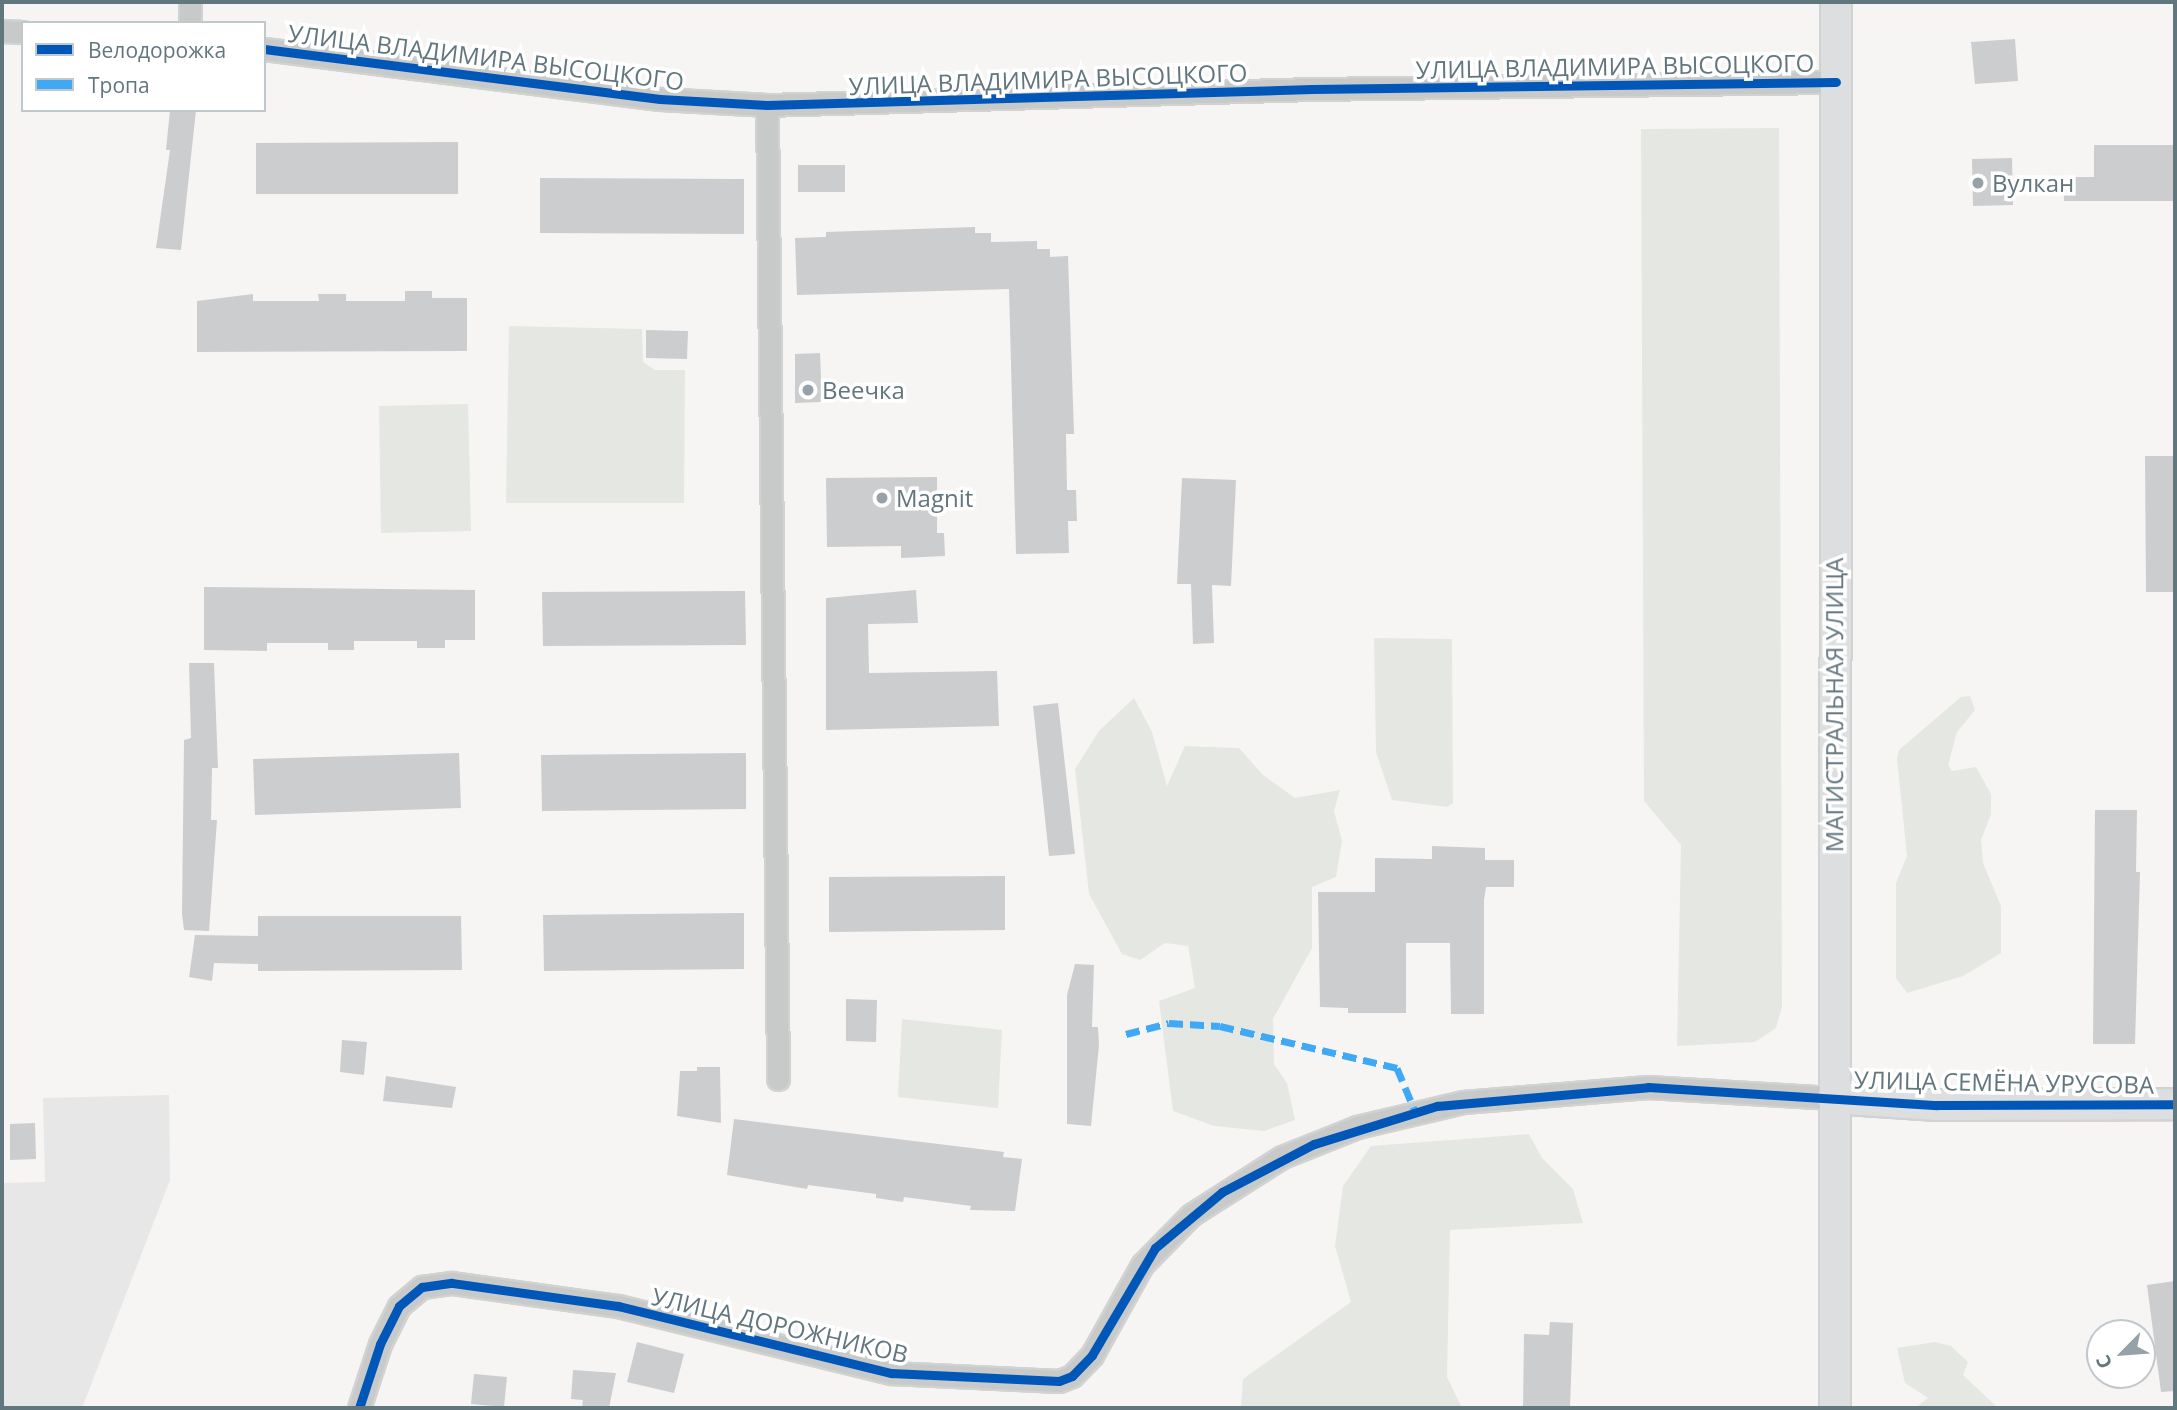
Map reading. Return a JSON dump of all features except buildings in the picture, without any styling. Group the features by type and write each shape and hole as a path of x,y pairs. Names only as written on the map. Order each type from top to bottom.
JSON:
{"main road":[{"name":"МАГИСТРАЛЬНАЯ УЛИЦА","path":"1835,1408 1833,1098 1836,2"},
{"name":"УЛИЦА СЕМЁНА УРУСОВА","path":"1833,1098 1937,1105 2175,1104"}],"street":[{"path":"190,2 190,21"},
{"path":"2,31 21,32"},
{"name":"УЛИЦА ВЛАДИМИРА ВЫСОЦКОГО","path":"266,49 660,99 767,105 1312,89 1836,82"},
{"path":"767,105 778,1079"},
{"name":"УЛИЦА ДОРОЖНИКОВ","path":"359,1408 380,1344 399,1306 422,1287 452,1283 618,1307 891,1374 1059,1381 1082,1368 1093,1355 1142,1265 1191,1215 1282,1157 1357,1128 1463,1102 1648,1087 1833,1098"}],"shaded area":[{"path":"1779,128 1782,1007 1776,1028 1755,1042 1677,1046 1681,845 1644,801 1641,129"},
{"path":"509,326 642,329 643,362 655,370 685,370 684,503 506,503"},
{"path":"468,404 471,531 381,533 379,406"},
{"path":"1374,638 1452,639 1453,803 1447,807 1392,800 1376,752"},
{"path":"1970,696 1975,710 1957,732 1948,765 1952,771 1976,767 1991,794 1991,814 1981,840 1983,863 2001,906 2001,953 1963,976 1907,993 1896,978 1896,883 1907,856 1897,758 1899,750 1961,697"},
{"path":"1134,698 1152,732 1167,786 1185,746 1239,748 1263,775 1295,798 1340,790 1334,811 1342,841 1336,877 1312,887 1312,948 1273,1019 1274,1064 1287,1083 1295,1120 1264,1131 1214,1126 1173,1111 1159,1001 1195,988 1188,946 1165,943 1140,960 1122,954 1089,894 1075,769 1099,731"},
{"path":"902,1019 1002,1030 998,1108 898,1097"},
{"path":"169,1095 170,1180 82,1408 2,1408 2,1183 45,1182 43,1098"},
{"path":"1529,1134 1542,1158 1573,1189 1583,1223 1450,1230 1447,1377 1462,1408 1241,1408 1243,1379 1351,1302 1335,1246 1343,1186 1371,1146"},
{"path":"1935,1342 1951,1346 1968,1362 1963,1375 1998,1408 1915,1408 1928,1398 1905,1383 1897,1348"}],"marked path":[{"path":"1126,1034 1169,1023 1220,1026 1397,1068 1415,1111"}],"cycle path":[{"path":"266,49 660,99 767,105 1312,89 1836,82"},
{"path":"359,1408 380,1344 399,1306 422,1287 452,1283 618,1306 891,1373 1059,1381 1072,1376 1092,1355 1155,1248 1222,1192 1314,1144 1437,1106 1648,1087 1937,1105 2175,1104"}],"place":[{"name":"Вулкан","path":"1978,183"},
{"name":"Веечка","path":"808,390"},
{"name":"Magnit","path":"882,498"}]}
